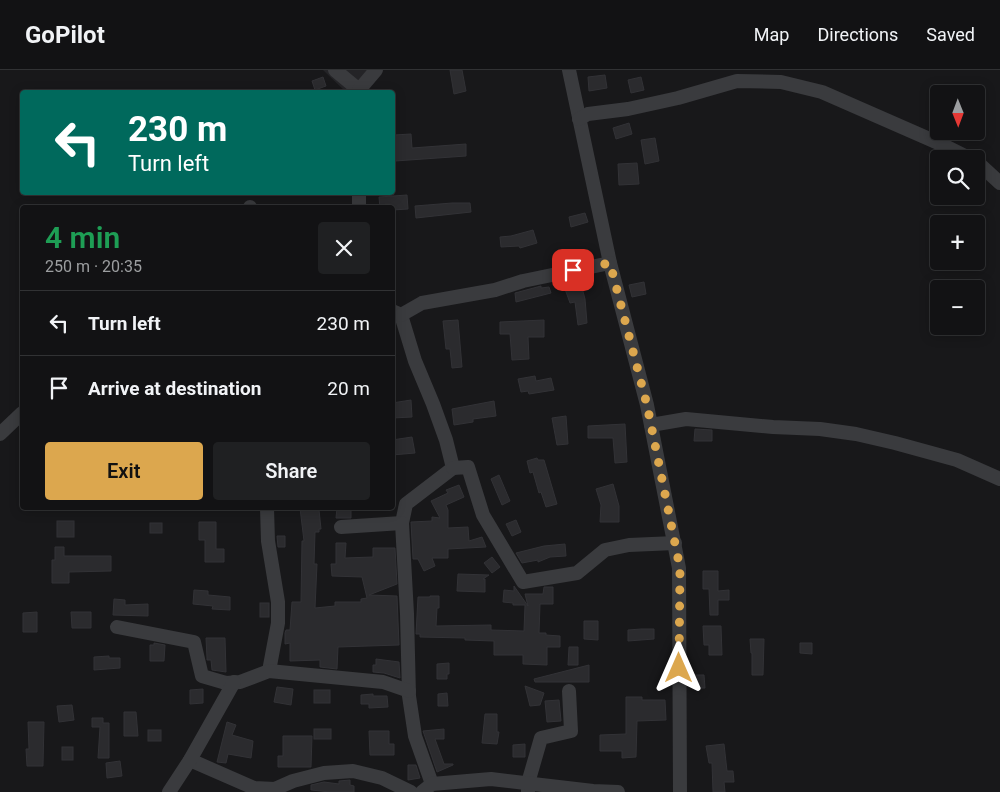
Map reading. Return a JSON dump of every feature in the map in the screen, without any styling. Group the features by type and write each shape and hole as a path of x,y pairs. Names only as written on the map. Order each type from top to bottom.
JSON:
{"street":[{"path":"335,70 358,90"},
{"path":"360,90 376,70"},
{"path":"569,70 610,263 651,425 680,568 680,792"},
{"path":"579,120 588,114 628,109 678,98 737,81 781,82 822,92 953,150"},
{"path":"985,169 1000,183"},
{"path":"453,468 446,440 433,404 414,361 397,313 422,303 496,290 524,281 610,263"},
{"path":"0,434 20,415"},
{"path":"651,425 686,419 773,427 820,429 856,434 957,460 1000,479"},
{"path":"618,792 528,788 491,779 427,788 415,736 409,691 402,523 406,504 453,468 468,467 483,515 523,582 577,574 605,550 629,545 675,543"},
{"path":"267,510 268,540 278,602 278,623 269,671"},
{"path":"342,528 402,523"},
{"path":"117,627 194,642 202,676 226,683 240,682 269,671 383,682 409,691"},
{"path":"169,792 190,760 234,682"},
{"path":"528,788 541,738 571,731 568,691"},
{"path":"190,760 254,788 275,789 324,774 353,771 382,778 411,792"}],"shaded area":[{"path":"323,70 383,70 366,90 344,90"}],"building":[{"path":"450,70 462,70 466,91 454,94"},
{"path":"605,75 607,88 589,91 588,77"},
{"path":"323,77 326,86 315,90 312,81"},
{"path":"641,77 644,90 631,93 628,80"},
{"path":"629,123 632,134 616,139 613,128"},
{"path":"411,134 412,148 466,144 466,156 395,161 395,135"},
{"path":"655,138 659,161 645,164 641,140"},
{"path":"637,163 639,184 619,185 618,164"},
{"path":"407,195 408,209 395,210 395,205 380,205 379,197"},
{"path":"470,203 471,212 416,218 415,206"},
{"path":"585,213 588,222 571,227 569,217"},
{"path":"533,230 537,243 520,248 519,246 501,247 500,237"},
{"path":"644,282 646,294 632,297 629,285"},
{"path":"581,284 585,299 587,323 578,325 575,302 570,303 565,289"},
{"path":"541,286 541,288 549,287 551,293 516,302 515,293"},
{"path":"458,320 462,367 452,368 450,349 446,349 443,321"},
{"path":"544,320 544,337 528,337 529,359 512,360 510,334 500,334 500,322"},
{"path":"535,376 536,381 551,378 554,390 529,394 528,391 521,392 518,379"},
{"path":"411,400 412,417 395,418 395,403"},
{"path":"494,401 496,416 473,419 473,422 454,425 452,409"},
{"path":"566,416 568,444 557,445 552,418"},
{"path":"625,424 627,462 615,463 613,438 588,438 588,426"},
{"path":"695,429 712,430 712,441 694,441"},
{"path":"412,437 415,453 395,455 395,440"},
{"path":"537,458 538,460 544,460 557,504 546,507 541,492 539,493 533,472 530,473 527,461"},
{"path":"499,475 510,501 502,505 491,479"},
{"path":"613,484 619,506 619,522 600,522 601,505 596,489"},
{"path":"459,485 464,497 446,505 448,510 448,528 468,527 469,541 482,537 486,547 448,549 448,558 432,558 435,566 424,571 418,559 413,559 411,522 432,521 432,517 440,518 431,501 448,493 446,490"},
{"path":"300,510 319,510 321,529 319,529 319,532 315,532 314,564 317,564 315,608 335,606 335,602 361,602 361,599 367,598 362,577 332,576 331,564 336,564 336,543 346,543 345,558 373,557 373,548 395,548 397,584 369,595 397,596 399,645 338,647 337,669 320,667 320,660 290,661 290,643 285,644 285,633 286,630 290,630 292,602 301,602 302,541 304,541"},
{"path":"337,510 351,510 351,518 336,518"},
{"path":"516,520 521,532 512,536 506,524"},
{"path":"57,521 74,521 74,537 57,537"},
{"path":"199,522 216,522 216,549 224,549 224,562 205,562 205,540 199,540"},
{"path":"150,523 162,523 162,533 150,533"},
{"path":"277,536 285,536 285,547 278,547"},
{"path":"565,544 566,556 550,557 538,562 538,560 522,563 516,553 544,546"},
{"path":"55,547 64,547 64,556 111,556 111,571 69,572 69,583 52,583 52,560 55,560"},
{"path":"492,557 500,567 492,573 484,563"},
{"path":"703,571 718,571 718,591 729,590 729,600 718,600 718,615 710,615 709,589 703,589"},
{"path":"458,574 489,575 483,579 485,579 485,592 457,591"},
{"path":"514,586 528,606 525,594 543,594 544,587 553,587 553,604 540,604 539,633 560,636 560,647 547,647 547,665 523,664 523,655 494,655 494,641 420,637 420,634 416,634 418,597 430,596 439,596 436,626 491,625 491,630 524,631 525,605 513,605 513,603 503,602 504,590 514,591"},
{"path":"194,590 208,591 208,595 230,597 230,610 212,609 213,606 193,604"},
{"path":"114,599 125,600 125,605 148,604 148,616 113,615"},
{"path":"260,603 269,603 269,617 260,617"},
{"path":"37,612 37,632 23,632 23,613"},
{"path":"71,612 91,612 91,628 72,628"},
{"path":"584,621 598,621 598,640 584,639"},
{"path":"703,626 721,626 722,655 709,655 709,645 704,645"},
{"path":"654,629 654,639 628,641 628,630"},
{"path":"206,638 225,638 226,672 212,670 211,660 207,660"},
{"path":"750,639 764,639 763,675 752,675"},
{"path":"154,643 165,645 164,661 150,661 150,645 154,645"},
{"path":"800,643 812,643 812,654 800,653"},
{"path":"569,647 578,647 578,665 568,665"},
{"path":"109,656 109,658 120,658 120,668 94,670 94,657"},
{"path":"376,659 399,662 400,678 373,672 373,665 376,665"},
{"path":"449,663 447,679 437,679 437,664"},
{"path":"589,665 589,682 535,682 534,679"},
{"path":"693,675 704,675 705,688 694,688"},
{"path":"525,686 544,693 540,705 530,706"},
{"path":"277,687 293,689 291,705 274,702"},
{"path":"203,689 203,703 190,704 190,690"},
{"path":"314,690 330,690 330,703 314,703"},
{"path":"447,693 448,706 438,706 438,694"},
{"path":"373,694 373,696 387,696 388,707 369,708 369,704 361,704 361,695"},
{"path":"626,697 642,697 642,700 665,700 666,720 637,721 636,757 622,758 622,751 600,751 600,735 626,734"},
{"path":"559,700 561,721 547,722 545,701"},
{"path":"72,705 74,720 59,722 57,706"},
{"path":"124,712 136,712 138,736 124,736"},
{"path":"485,714 497,714 497,732 499,732 497,744 482,743"},
{"path":"92,718 103,718 103,723 109,723 109,758 98,758 100,727 92,727"},
{"path":"28,722 44,722 43,766 27,766 26,749 29,749"},
{"path":"227,722 236,725 232,735 253,741 251,758 228,754 226,763 217,762"},
{"path":"314,729 331,729 331,739 314,739"},
{"path":"444,729 444,739 435,739 444,764 453,765 437,772 423,731"},
{"path":"148,730 161,730 161,741 148,741"},
{"path":"369,731 389,731 389,744 394,744 394,755 370,755"},
{"path":"283,736 312,736 311,767 278,767 278,756 283,756"},
{"path":"525,744 525,757 513,757 513,745"},
{"path":"724,744 727,771 733,771 734,782 724,782 725,792 713,792 712,763 709,763 706,746"},
{"path":"62,747 73,747 73,760 62,760"},
{"path":"120,761 122,776 107,778 106,763"},
{"path":"408,765 416,765 420,778 408,780"},
{"path":"350,780 350,785 354,786 354,792 311,790 311,785 324,782 339,784 339,781"}],"route":[{"path":"573,270 610,263 647,405 680,568 679,668"}]}
